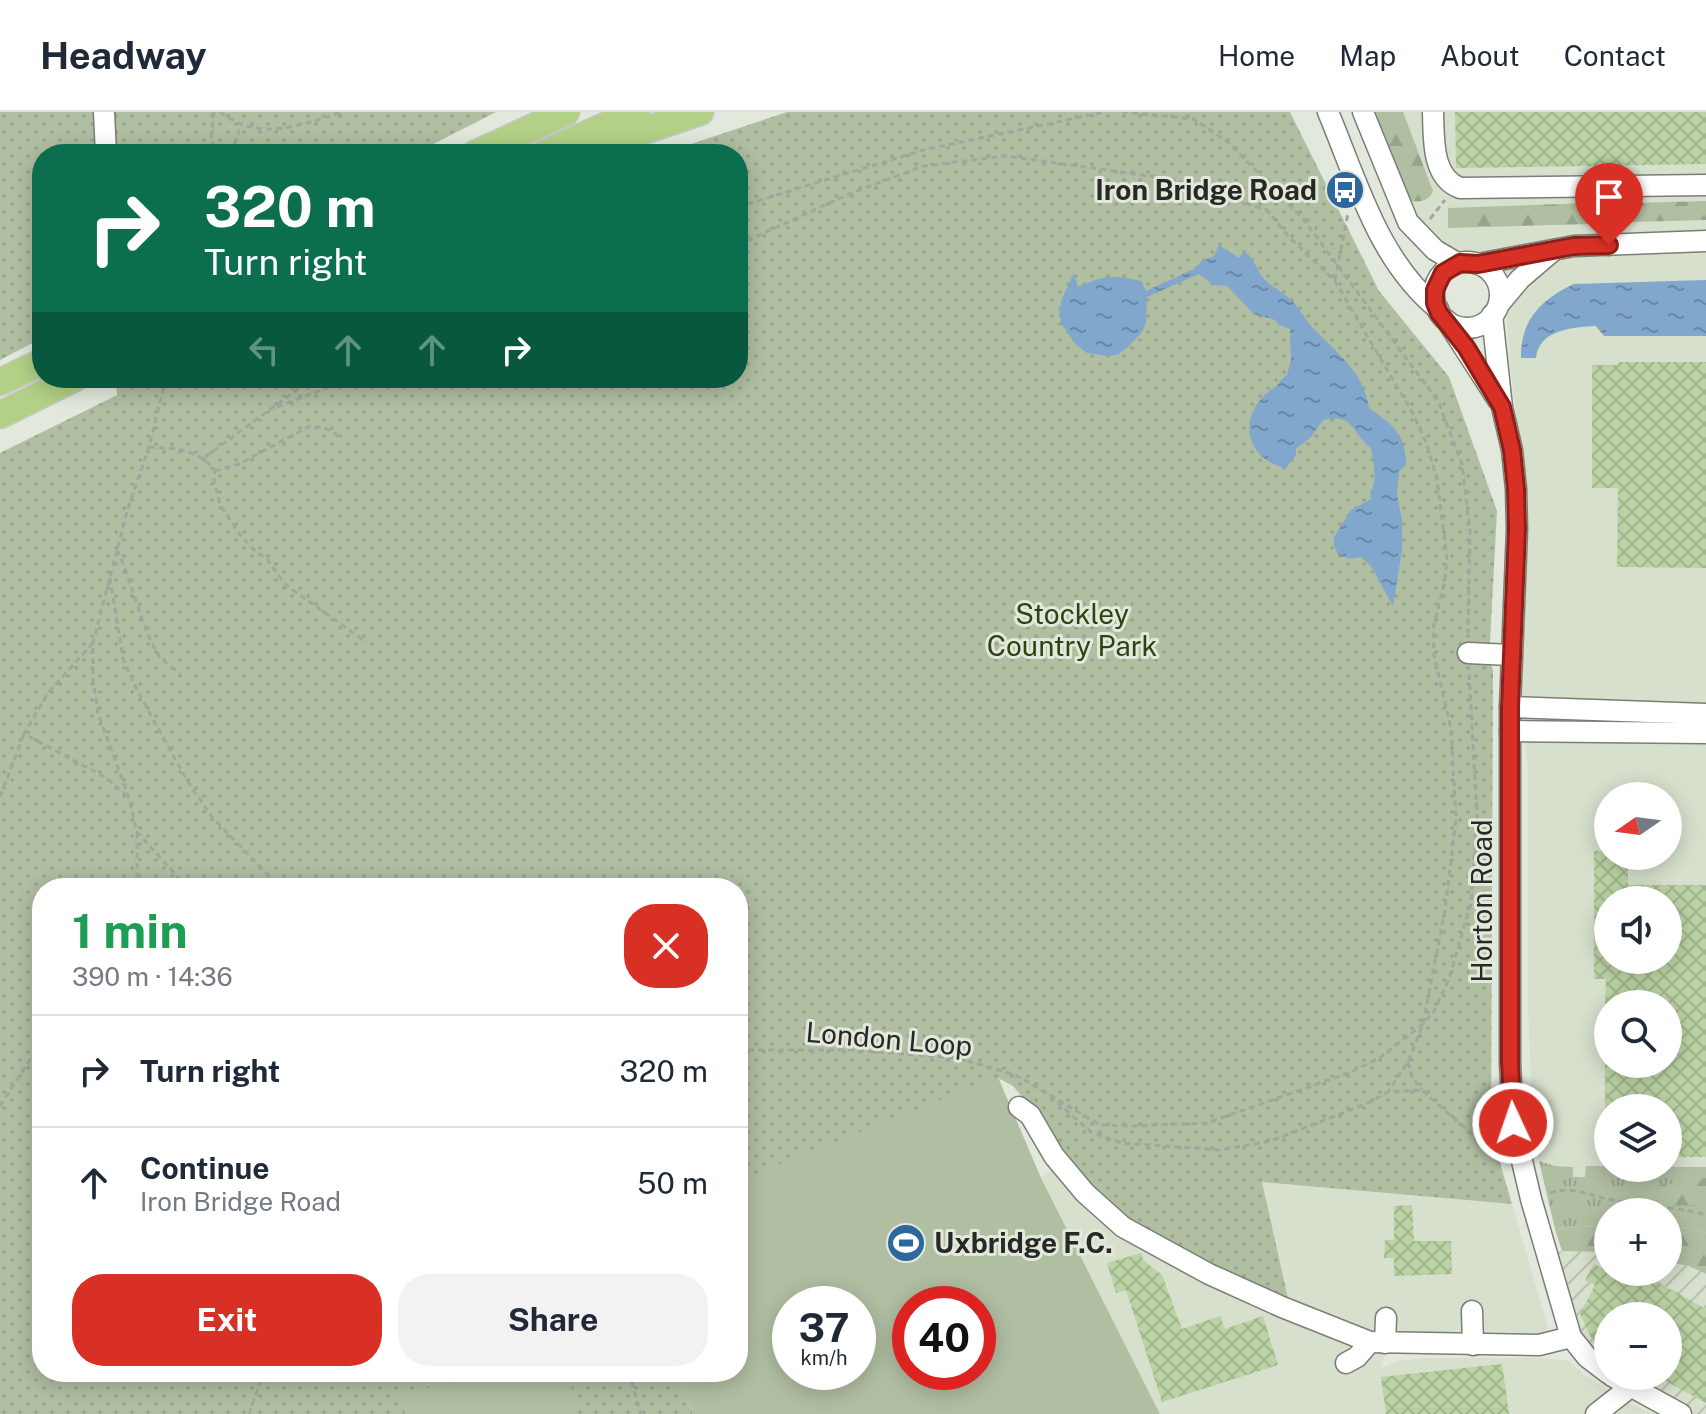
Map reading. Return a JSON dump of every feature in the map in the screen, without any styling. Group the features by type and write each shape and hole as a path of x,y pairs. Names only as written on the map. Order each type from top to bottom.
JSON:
{"main road":[{"path":"565,144 636,112"},
{"path":"604,144 700,112"},
{"path":"496,144 561,114"},
{"path":"0,382 32,367"},
{"path":"0,415 55,388"}],"street":[{"path":"104,112 106,144"},
{"name":"Horton Road","path":"1328,112 1375,226 1396,264 1442,315 1502,407"},
{"path":"1363,112 1402,209 1418,235 1457,263 1478,264 1574,246 1706,241"},
{"path":"1433,112 1437,162 1455,187 1706,185"},
{"path":"1608,186 1609,245"},
{"path":"1457,263 1437,281 1434,297 1442,315 1457,326 1470,327 1484,323 1520,279 1554,250"},
{"path":"1478,264 1496,280 1500,292 1496,310"},
{"name":"Horton Road","path":"1496,310 1502,407 1512,450 1517,529 1510,707 1510,1063 1514,1137 1571,1337 1594,1362"},
{"path":"1468,653 1511,655"},
{"path":"1510,707 1706,714"},
{"path":"1510,731 1706,733"},
{"path":"1019,1107 1030,1115 1054,1156 1085,1193 1123,1227 1209,1274 1282,1307 1378,1342 1539,1345 1571,1337"},
{"path":"1472,1311 1473,1345"},
{"path":"1346,1363 1378,1342 1386,1318"},
{"path":"1596,1414 1610,1390"},
{"name":"Horton Road","path":"1636,1390 1681,1414"}],"path":[{"path":"212,144 214,112"},
{"path":"220,112 241,125 270,130 342,112"},
{"path":"748,204 923,150 1105,112"},
{"path":"748,1050 851,1050 957,1058 1016,1075 1100,1125 1207,1123 1351,1072 1381,1057 1423,1024 1434,1011 1449,979 1471,903 1477,816 1468,653 1470,532 1462,464 1438,401 1304,220 1217,133 1194,119 1122,112"},
{"path":"234,144 241,125"},
{"path":"748,240 849,194 923,166 1006,156 1171,179 1267,210 1289,237 1335,281 1423,434 1437,480 1447,557 1445,581 1433,629 1434,655 1451,729 1456,819 1445,910 1423,1024 1408,1062 1388,1092"},
{"path":"1335,281 1355,178"},
{"path":"1418,235 1455,187"},
{"path":"137,878 137,832 129,798 98,713 93,679 93,643 127,511 149,447 164,388"},
{"path":"205,457 300,388"},
{"path":"274,408 327,388"},
{"path":"215,471 239,464 308,427 318,426 333,431 339,438"},
{"path":"149,447 175,448 205,457 215,471 220,505 241,536 266,558 286,585 366,642"},
{"path":"117,550 129,574 149,637 161,658 180,673"},
{"path":"110,574 123,659 137,690 188,782 212,817 271,878"},
{"path":"0,797 24,734 48,693 93,643"},
{"path":"24,734 107,778 129,798"},
{"path":"137,832 179,878"},
{"path":"0,1106 32,1056"},
{"name":"London Loop","path":"957,1058 1016,1076 1048,1094 1091,1132 1122,1143 1221,1150 1271,1141 1368,1103 1388,1092"},
{"path":"1408,1062 1412,1077 1422,1090 1474,1136 1494,1148 1503,1146"},
{"path":"1388,1092 1422,1090"},
{"path":"1531,1199 1561,1189 1584,1191 1610,1200 1690,1210 1706,1215"},
{"path":"249,1414 260,1382"},
{"path":"632,1382 641,1414"}],"shaded area":[{"path":"1367,112 1706,112 1706,1167 1682,1167 1682,1094 1594,1094 1594,1166 1586,1166 1586,1177 1573,1177 1572,1167 1539,1161 1532,1113 1528,1001 1528,769 1522,719 1526,490 1511,375 1504,284 1489,264 1458,259 1417,229"},
{"path":"1055,1167 1289,1303 1262,1182 1512,1204 1549,1331 1544,1339 1392,1334 1381,1368 1397,1361 1425,1358 1542,1358 1569,1361 1594,1381 1594,1390 1607,1390 1626,1403 1656,1414 1160,1414 1041,1178"},
{"path":"1594,1252 1594,1286 1682,1286 1682,1265 1706,1274 1706,1414 1688,1414 1646,1390 1682,1390 1682,1302 1594,1302 1594,1355 1576,1339 1550,1254"}],"green space":[{"path":"0,112 496,112 434,144 32,144 32,343 0,360"},
{"name":"Stockley Country Park","path":"787,112 1290,112 1379,291 1449,377 1497,511 1489,660 1493,670 1491,1132 1512,1204 1262,1182 1289,1303 1124,1225 1087,1188 1013,1086 998,1078 748,1177 748,878 32,878 32,1382 680,1382 693,1414 0,1414 0,453 117,395 116,388 748,388 748,144 691,144"},
{"path":"1375,112 1403,112 1433,191 1427,199 1417,202 1410,200"},
{"path":"1706,201 1706,220 1632,222 1632,203"},
{"path":"1590,203 1590,224 1448,228 1448,208"},
{"name":"Uxbridge F.C.","path":"998,1077 1041,1178 1160,1414 693,1414 680,1382 748,1382 748,1177"},
{"path":"1539,1161 1573,1167 1573,1177 1585,1177 1586,1166 1594,1166 1594,1182 1682,1182 1682,1167 1706,1167 1706,1233 1682,1229 1682,1198 1594,1198 1594,1226 1555,1229"},
{"path":"1706,1178 1706,1204 1682,1205 1682,1198 1658,1198 1657,1186"},
{"path":"1594,1226 1594,1252 1562,1251 1555,1229"},
{"path":"1682,1229 1706,1233 1706,1274 1682,1265"},
{"path":"453,1382 570,1382 577,1414 405,1414 400,1394"}],"water":[{"path":"1219,245 1239,258 1244,252 1248,254 1265,280 1293,302 1355,373 1369,408 1391,425 1400,437 1406,465 1399,472 1397,494 1402,521 1402,550 1393,606 1371,566 1361,557 1350,559 1339,555 1334,546 1334,537 1351,510 1371,499 1375,476 1371,448 1352,426 1341,419 1323,420 1311,437 1296,449 1296,455 1286,468 1271,463 1253,445 1250,421 1254,409 1262,397 1287,375 1291,360 1290,329 1275,320 1254,314 1227,286 1213,285 1199,274 1147,297 1146,323 1142,332 1119,354 1087,353 1076,345 1062,325 1059,314 1062,298 1074,273 1078,287 1102,278 1116,277 1141,281 1146,291 1194,269 1214,256"},
{"path":"1706,280 1706,336 1604,336 1596,326 1577,327 1558,332 1543,341 1536,358 1521,358 1524,333 1535,313 1542,304 1574,284"}],"building":[{"path":"1455,112 1706,112 1706,164 1456,168"},
{"path":"1618,362 1706,362 1706,568 1617,567 1618,488 1592,488 1592,365 1618,365"},
{"path":"1594,870 1628,870 1628,885 1706,885 1706,1157 1682,1157 1682,1094 1605,1094 1605,1078 1682,1078 1682,990 1606,990 1606,979 1594,979 1594,974 1682,974 1682,886 1594,886"},
{"path":"1412,1205 1414,1241 1451,1241 1452,1274 1394,1276 1394,1258 1384,1258 1385,1240 1394,1240 1394,1206"},
{"path":"1141,1253 1143,1260 1162,1275 1182,1329 1220,1316 1225,1329 1263,1316 1278,1365 1162,1402 1126,1290 1116,1293 1107,1263"},
{"path":"1594,1264 1594,1284 1585,1280"},
{"path":"1594,1286 1665,1286 1706,1309 1706,1403 1682,1390 1682,1302 1594,1302 1594,1343 1580,1314"},
{"path":"1502,1364 1509,1414 1386,1414 1381,1377"}],"place":[{"name":"Iron Bridge Road","path":"1345,190"},
{"name":"Uxbridge F.C.","path":"906,1243"}],"route":[{"path":"1513,1123 1510,1063 1510,707 1516,489 1512,450 1502,407 1466,347 1439,313 1435,290 1443,273 1455,264 1478,264 1574,246 1609,245"}]}
